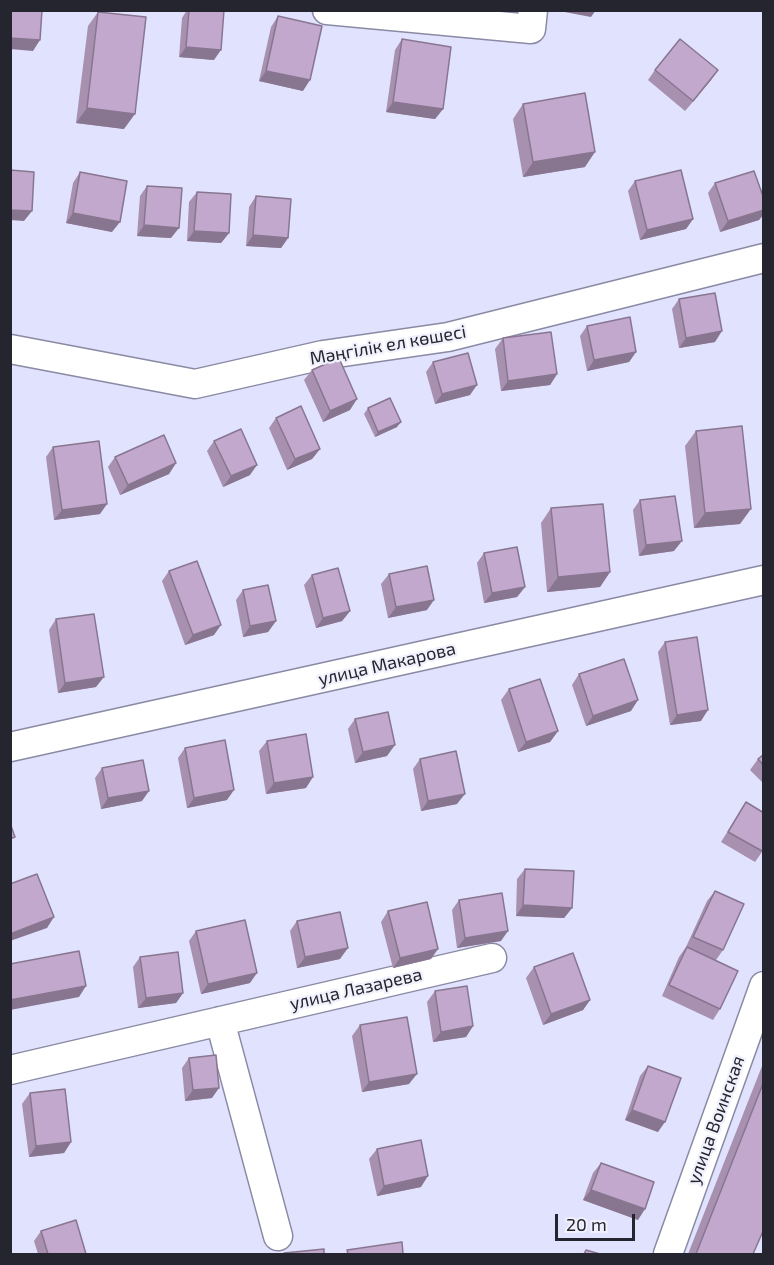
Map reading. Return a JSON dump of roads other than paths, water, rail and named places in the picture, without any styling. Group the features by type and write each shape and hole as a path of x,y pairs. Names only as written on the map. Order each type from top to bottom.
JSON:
{"street":[{"path":"327,10 532,20"},
{"name":"Мәңгілік ел көшесі","path":"10,349 195,384 323,355 448,337 764,258"},
{"name":"улица Макарова","path":"10,747 764,580"},
{"name":"улица Лазарева","path":"10,1071 492,958"},
{"name":"улица Воинская","path":"668,1254 758,1018 764,986"},
{"path":"219,1021 278,1236"}]}
